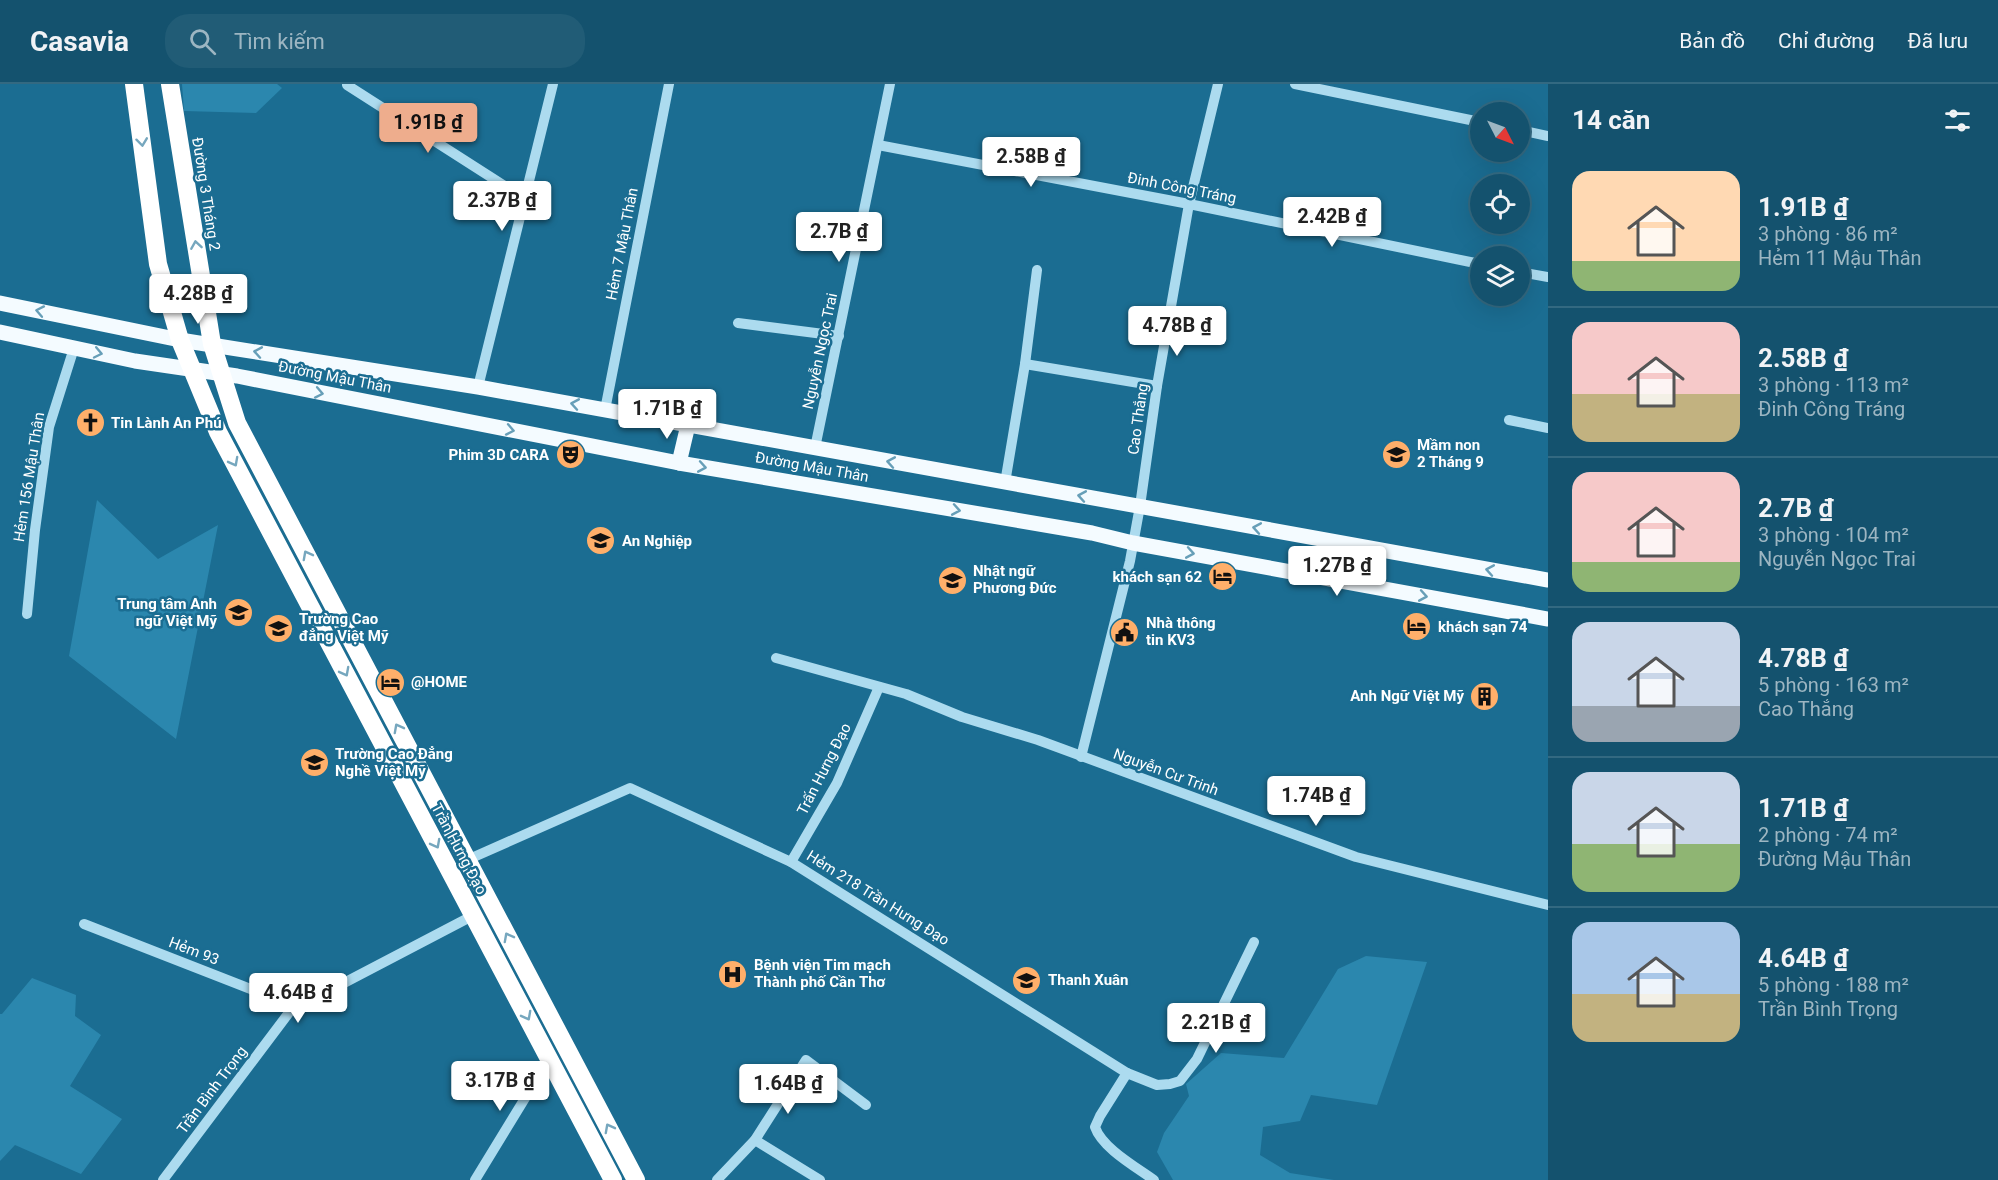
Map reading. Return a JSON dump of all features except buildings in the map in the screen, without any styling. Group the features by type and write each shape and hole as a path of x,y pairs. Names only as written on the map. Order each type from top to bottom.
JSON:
{"highway":[{"path":"134,84 158,264 180,340"},
{"name":"Đường 3 Tháng 2","path":"170,84 212,344"},
{"name":"Trần Hưng Đạo","path":"180,340 218,432 613,1180"},
{"name":"Trần Hưng Đạo","path":"212,344 237,423 636,1180"}],"main road":[{"name":"Đường Mậu Thân","path":"0,303 180,340 478,387 1548,580"},
{"name":"Đường Mậu Thân","path":"0,332 135,361 220,374 679,463 1081,531 1132,543 1548,619"},
{"path":"679,463 688,425"}],"street":[{"path":"347,84 525,199"},
{"path":"478,387 553,84"},
{"name":"Hẻm 7 Mậu Thân","path":"605,410 669,84"},
{"name":"Nguyễn Ngọc Trai","path":"815,448 890,84"},
{"name":"Cao Thắng","path":"1081,757 1130,561 1157,386 1189,204 1218,84"},
{"path":"1295,84 1470,120"},
{"path":"1530,132 1548,136"},
{"name":"Đinh Công Tráng","path":"878,145 1189,204 1470,262"},
{"path":"1005,483 1025,364 1037,270"},
{"path":"1530,274 1548,277"},
{"path":"738,323 838,336"},
{"name":"Hẻm 156 Mậu Thân","path":"27,614 35,530 49,427 74,348"},
{"path":"1025,364 1157,386"},
{"path":"1509,420 1548,428"},
{"name":"Nguyễn Cư Trinh","path":"776,658 906,694 962,717 1038,740 1356,857 1548,905"},
{"name":"Trấn Hưng Đạo","path":"791,862 837,783 879,687"},
{"name":"Hẻm 218 Trần Hưng Đạo","path":"468,860 630,788 791,862 1127,1072 1157,1085 1180,1081 1197,1059 1254,942"},
{"name":"Trần Bình Trọng","path":"163,1180 294,1006 342,984 474,915"},
{"name":"Hẻm 93","path":"84,924 294,1006"},
{"path":"475,1180 549,1059"},
{"path":"717,1180 755,1140 806,1060 866,1105"},
{"path":"1127,1072 1095,1127 1104,1143 1154,1180"},
{"path":"755,1140 820,1180"}],"shaded area":[{"path":"182,84 277,84 282,88 256,113 184,111"},
{"path":"97,500 158,559 218,525 176,739 69,656"},
{"path":"1366,956 1427,962 1377,1105 1311,1095 1300,1121 1263,1127 1260,1155 1290,1173 1334,1180 1173,1180 1157,1152 1164,1133 1189,1096 1186,1084 1221,1053 1284,1058 1338,969"},
{"path":"32,978 76,995 75,1016 101,1035 70,1086 122,1119 81,1174 15,1145 0,1161 0,1014"}],"place":[{"name":"Tin Lành An Phú","path":"90,423"},
{"name":"Mầm non 2 Tháng 9","path":"1396,454"},
{"name":"Phim 3D CARA","path":"570,455"},
{"name":"An Nghiệp","path":"601,541"},
{"name":"khách sạn 62","path":"1223,577"},
{"name":"Nhật ngữ Phương Đức","path":"952,580"},
{"name":"Trung tâm Anh ngữ Việt Mỹ","path":"238,613"},
{"name":"khách sạn 74","path":"1417,627"},
{"name":"Trường Cao đẳng Việt Mỹ","path":"278,628"},
{"name":"Nhà thông tin KV3","path":"1125,632"},
{"name":"@HOME","path":"390,682"},
{"name":"Anh Ngữ Việt Mỹ","path":"1485,696"},
{"name":"Trường Cao Đẳng Nghề Việt Mỹ","path":"314,763"},
{"name":"Bệnh viện Tim mạch Thành phố Cần Thơ","path":"733,974"},
{"name":"Thanh Xuân","path":"1027,980"}]}
